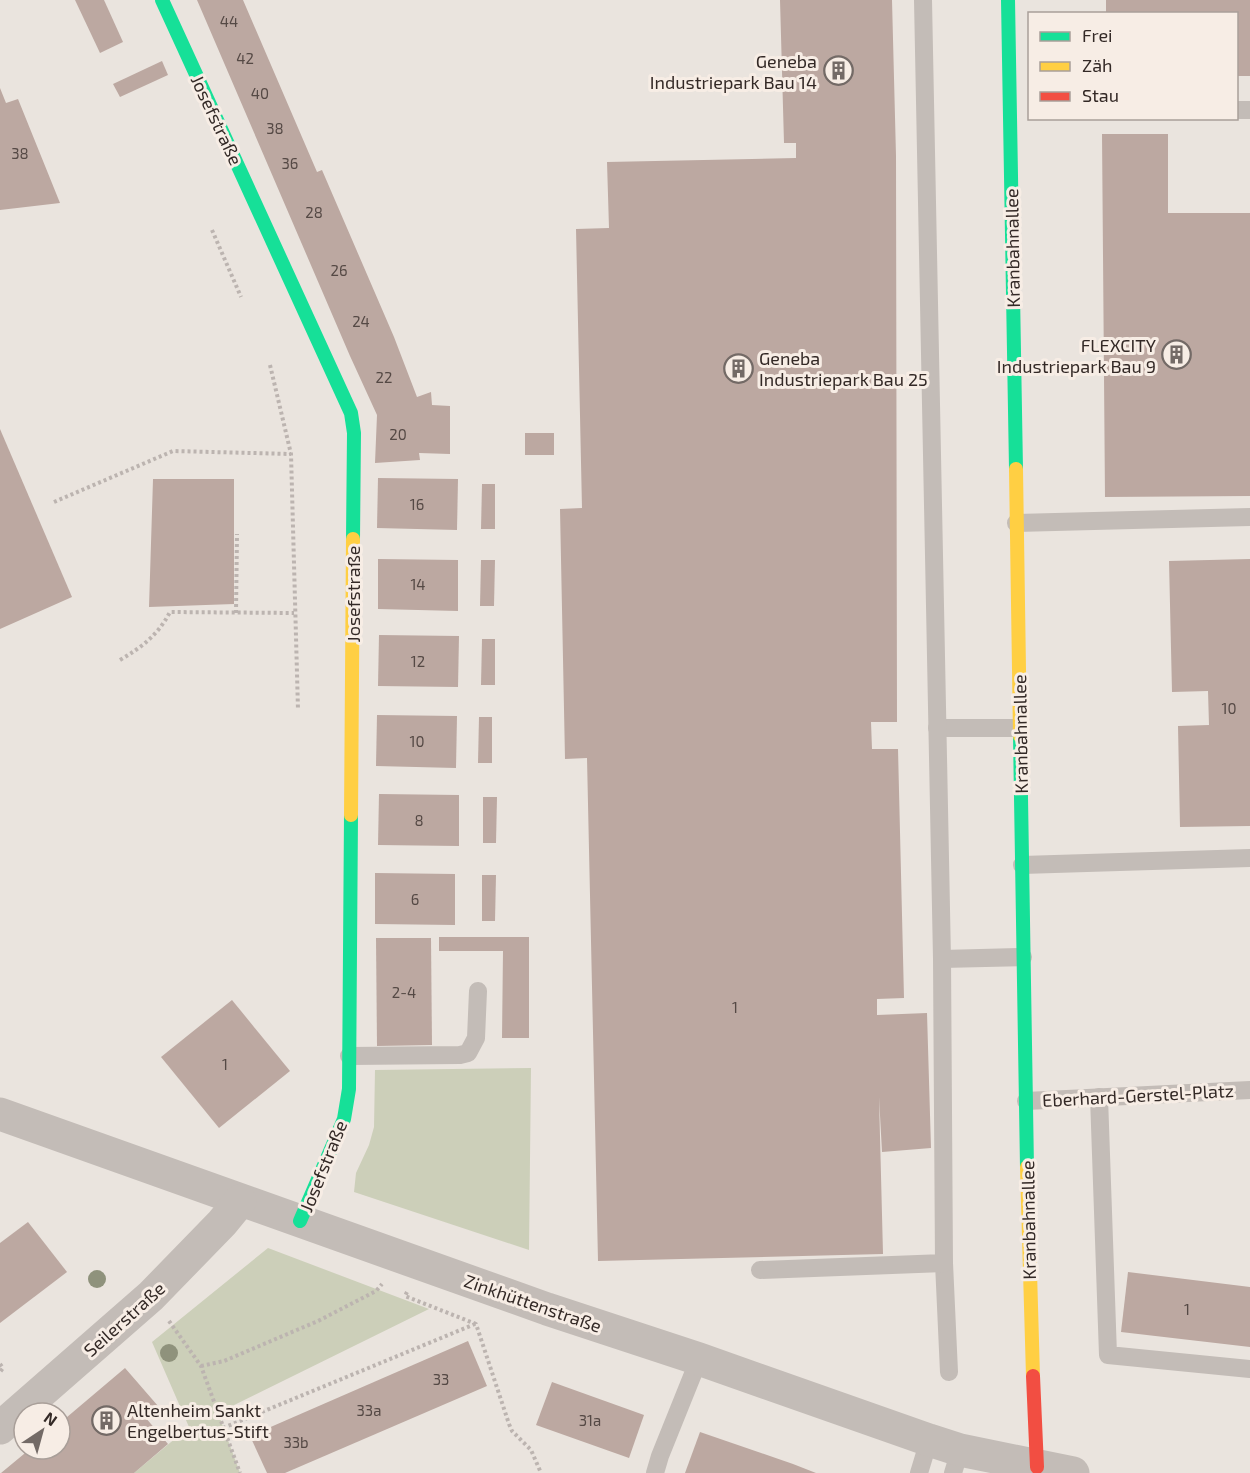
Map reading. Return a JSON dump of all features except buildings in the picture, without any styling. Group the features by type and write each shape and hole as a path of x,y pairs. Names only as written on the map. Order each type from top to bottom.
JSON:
{"street":[{"name":"Josefstraße","path":"162,0 351,413 354,433 349,1089 344,1119 300,1221"},
{"name":"Kranbahnallee","path":"1008,0 1030,1330 1037,1467"},
{"name":"Zinkhüttenstraße","path":"0,1114 231,1212 300,1221 546,1309 699,1359 928,1440 957,1462 1037,1467 1073,1473"},
{"name":"Seilerstraße","path":"0,1428 151,1296 231,1212"}],"lane":[{"path":"923,0 942,958 944,1263 949,1372"},
{"path":"1016,523 1250,517"},
{"path":"937,729 1020,728"},
{"path":"1022,865 1250,858"},
{"path":"942,958 1023,957"},
{"path":"349,1056 468,1053 476,1038 478,991"},
{"name":"Eberhard-Gerstel-Platz","path":"1026,1101 1250,1090"},
{"path":"1099,1097 1108,1355 1250,1369"},
{"path":"760,1270 944,1263"},
{"path":"655,1473 699,1359"},
{"path":"919,1473 928,1440"}],"path":[{"path":"212,230 241,297"},
{"path":"270,365 291,454 297,710"},
{"path":"54,502 173,451 291,454"},
{"path":"236,613 237,534"},
{"path":"120,660 139,649 153,637 170,612 294,613"},
{"path":"417,1262 405,1296 476,1324"},
{"path":"201,1366 224,1361 318,1321 376,1291 382,1285"},
{"path":"151,1296 201,1366 240,1473"},
{"path":"223,1428 476,1324"},
{"path":"476,1324 512,1431 531,1450 541,1473"},
{"path":"0,1364 3,1368 0,1372"}],"green space":[{"path":"531,1068 529,1250 354,1192 356,1173 369,1145 374,1127 375,1070"},
{"path":"268,1248 429,1309 218,1413 240,1473 134,1473 189,1427 152,1342"}],"traffic: fast":[{"path":"162,0 351,413 354,433 353,539"},
{"path":"1008,0 1016,469"},
{"path":"1020,736 1027,1167"},
{"path":"300,1221 344,1119 349,1089 351,815"}],"traffic: slow":[{"path":"1016,469 1020,736"},
{"path":"351,815 353,539"},
{"path":"1027,1167 1033,1376"}],"traffic: jam":[{"path":"1033,1376 1037,1467"}],"place":[{"name":"Geneba Industriepark Bau 14","path":"838,71"},
{"name":"FLEXCITY Industriepark Bau 9","path":"1177,355"},
{"name":"Geneba Industriepark Bau 25","path":"738,368"},
{"name":"Altenheim Sankt Engelbertus-Stift","path":"106,1420"}]}
